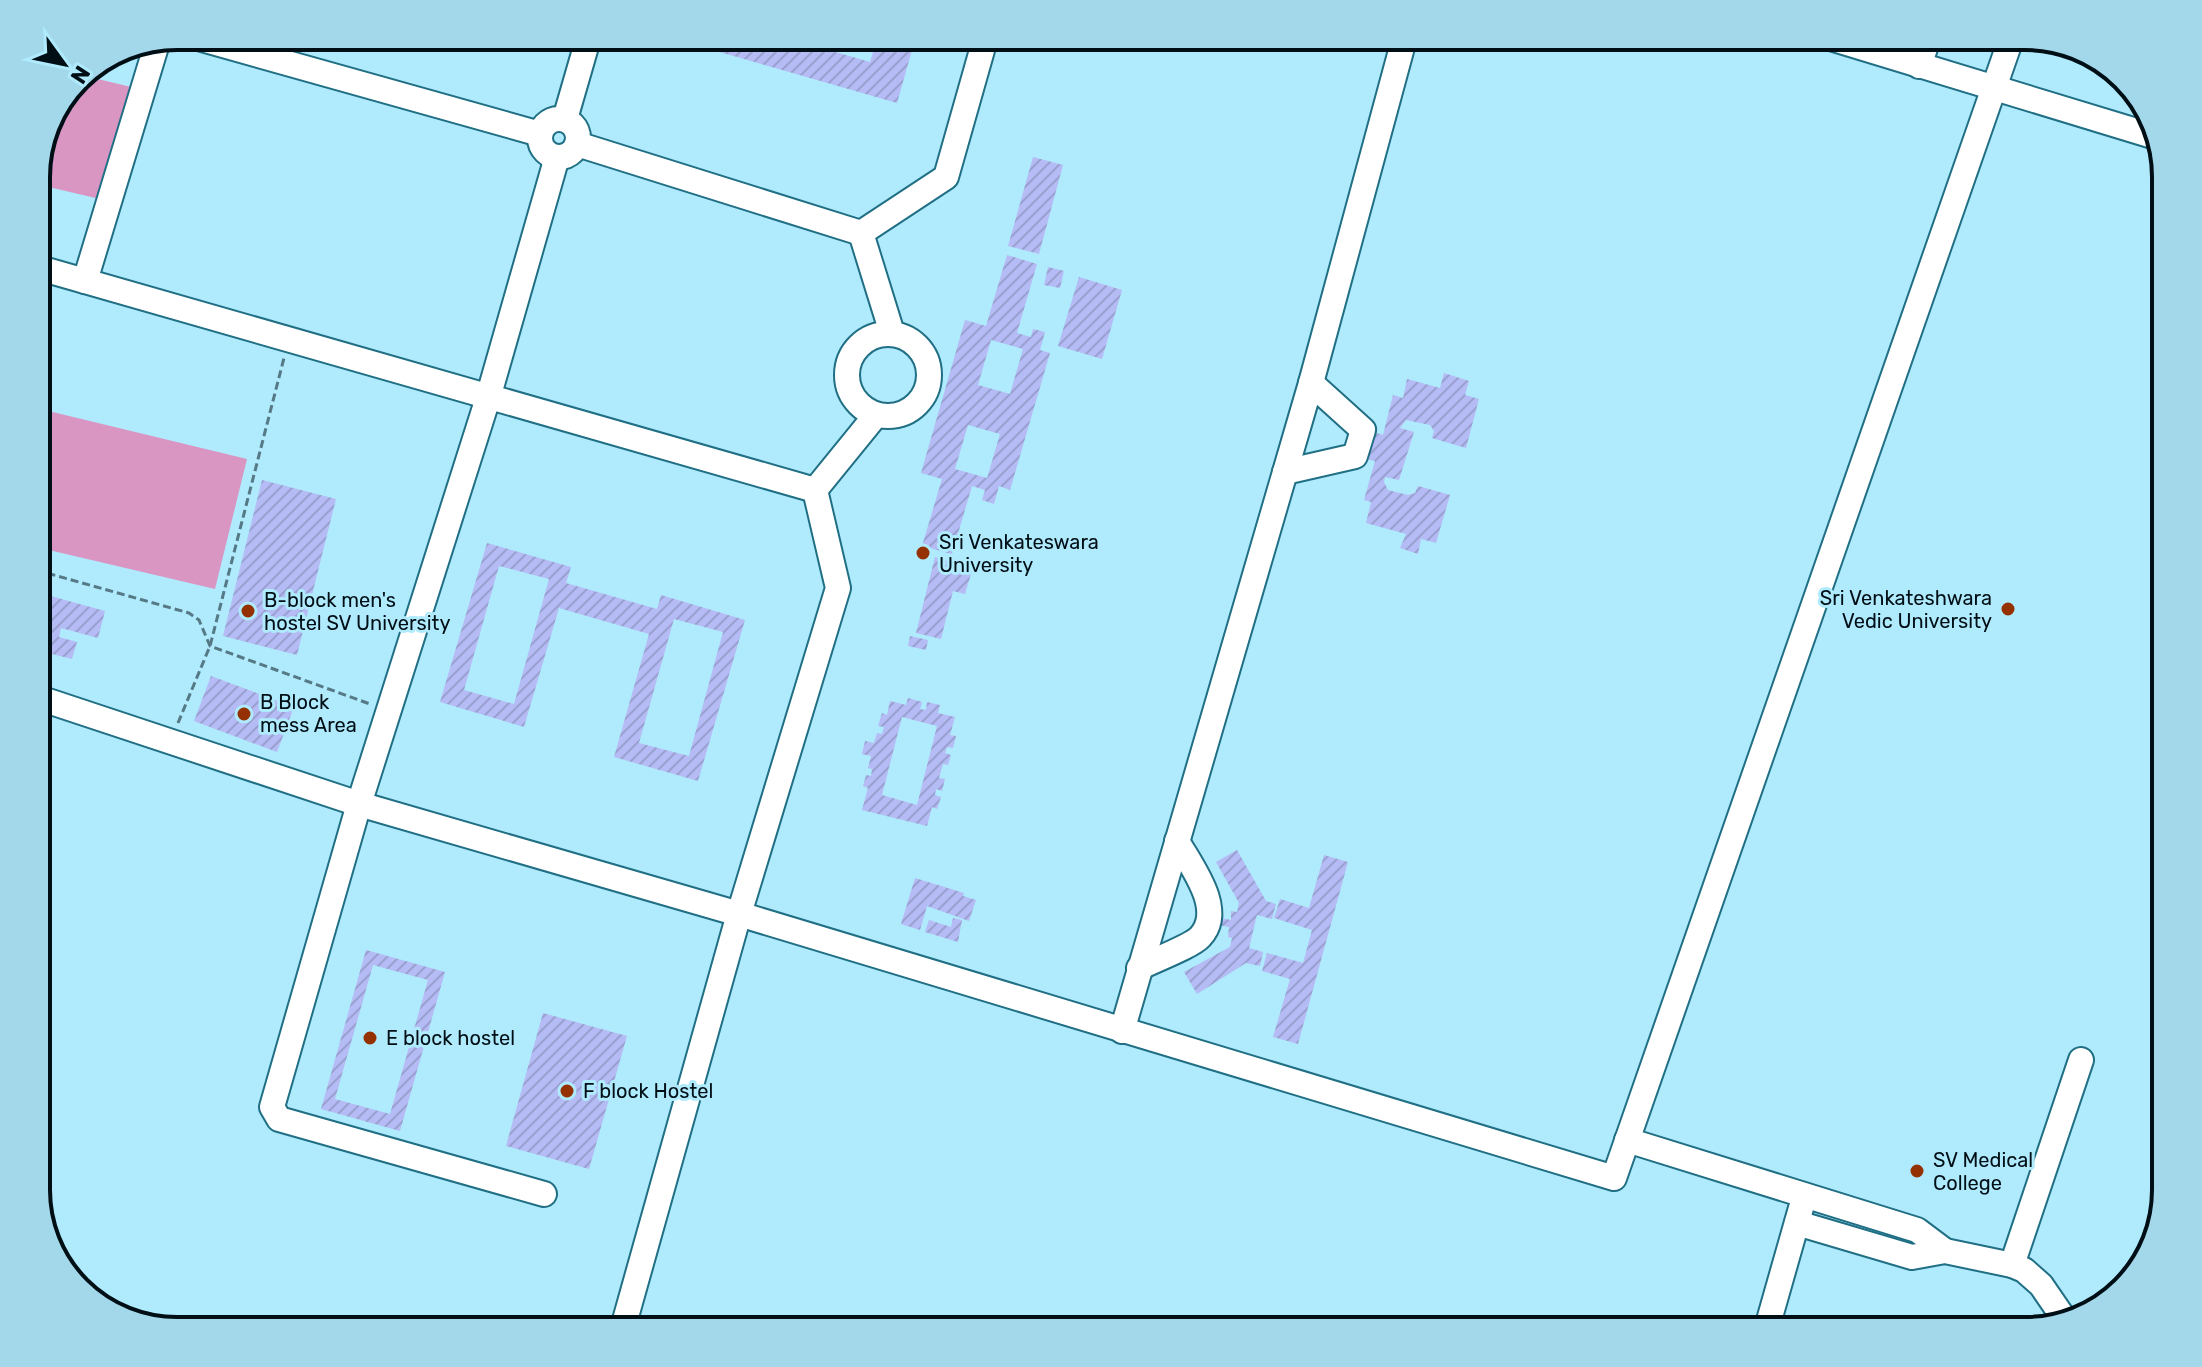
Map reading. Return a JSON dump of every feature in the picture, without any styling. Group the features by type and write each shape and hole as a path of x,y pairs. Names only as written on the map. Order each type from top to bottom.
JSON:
{"street":[{"path":"241,50 540,134"},
{"path":"565,119 585,50"},
{"path":"544,1194 279,1119 272,1107 359,804 567,151 576,129 565,119 549,121 540,134 543,150 567,151 861,233 946,177 982,50"},
{"path":"1122,1031 1311,383 1401,50"},
{"path":"1868,50 2144,133"},
{"path":"1919,66 1924,50"},
{"path":"50,702 359,804 739,914 1614,1178 2007,50"},
{"path":"85,281 154,52"},
{"path":"861,233 892,333"},
{"path":"50,271 815,490"},
{"path":"892,333 916,344 925,356 929,369 928,382 924,395 903,413 876,415 854,400 846,374 855,348 878,334 892,333"},
{"path":"1285,472 1355,456 1363,430 1311,383"},
{"path":"815,490 876,415"},
{"path":"626,1317 739,914 838,588 815,490"},
{"path":"1139,968 1200,938 1209,920 1210,901 1177,841"},
{"path":"2012,1265 2081,1060"},
{"path":"1627,1140 1917,1230 1945,1251"},
{"path":"1770,1317 1805,1194"},
{"path":"1797,1223 1912,1257 1945,1251 2012,1265 2024,1270 2041,1285 2060,1312"}],"path":[{"path":"171,742 210,646 289,340"},
{"path":"50,574 189,613 199,620 210,646 389,711"}],"shaded area":[{"path":"104,80 148,91 121,204 50,187 54,144 74,104 104,104"},
{"path":"50,411 247,459 215,589 50,550"}],"building":[{"path":"712,50 828,50 870,62 874,50 912,50 897,103"},
{"path":"1033,157 1063,165 1039,254 1008,246"},
{"path":"1007,255 1037,264 1017,333 1031,337 1033,329 1045,332 1040,350 1050,353 1010,490 999,486 994,504 982,500 985,490 972,486 952,554 922,546 942,479 921,473 965,320 986,326","holes":["991,340 1023,349 1010,394 978,385","968,425 1000,434 987,478 955,469"]},
{"path":"1048,267 1064,271 1060,288 1044,285"},
{"path":"1079,277 1122,290 1102,359 1058,346"},
{"path":"1444,373 1469,381 1465,395 1479,399 1466,448 1432,438 1434,431 1430,425 1406,420 1400,428 1414,432 1399,480 1385,477 1384,482 1388,490 1408,495 1415,493 1418,486 1450,495 1436,543 1421,539 1418,554 1400,548 1406,534 1366,523 1371,502 1364,500 1375,461 1366,459 1373,432 1383,435 1393,395 1403,398 1407,379 1440,388"},
{"path":"262,480 336,499 297,655 223,636"},
{"path":"487,543 571,567 566,583 657,609 661,595 745,620 698,781 614,757 649,634 559,608 524,727 440,702","holes":["499,566 549,579 514,704 464,690","674,619 723,632 689,756 639,743"]},
{"path":"935,557 973,567 965,594 953,591 941,639 916,633"},
{"path":"50,596 105,611 98,638 61,628 59,637 77,642 72,659 50,654"},
{"path":"910,636 928,640 926,650 908,646"},
{"name":"B Block mess Area","path":"211,676 294,707 277,752 194,721"},
{"path":"908,698 922,702 920,709 926,710 927,702 940,705 938,713 955,717 950,735 956,736 953,748 947,747 945,753 951,755 948,765 943,764 939,778 945,779 942,791 936,789 935,795 941,797 937,809 932,807 927,826 862,810 868,788 863,786 866,775 871,776 872,769 868,768 871,756 862,754 865,741 874,743 877,733 882,734 884,727 878,726 882,713 887,715 890,701 906,705","holes":["902,717 937,726 917,805 882,795"]},
{"path":"1237,850 1266,901 1276,904 1272,919 1257,915 1249,948 1263,952 1260,966 1246,963 1197,994 1184,972 1230,947 1232,938 1228,937 1229,927 1218,925 1220,918 1231,920 1231,911 1237,912 1239,903 1216,862"},
{"path":"1324,855 1348,862 1298,1044 1273,1037 1290,979 1262,971 1267,953 1303,963 1312,930 1274,918 1280,899 1309,908"},
{"path":"915,878 964,893 963,896 976,900 969,921 927,906 920,930 901,924"},
{"path":"953,918 962,920 958,942 925,932 929,920 951,927"},
{"path":"366,950 445,972 400,1131 321,1109","holes":["373,965 428,980 390,1114 335,1099"]},
{"name":"F block Hostel","path":"543,1013 627,1036 589,1169 506,1146"}],"place":[{"name":"Sri Venkateswara University","path":"923,553"},
{"name":"Sri Venkateshwara Vedic University","path":"2008,609"},
{"name":"B-block men's hostel SV University","path":"248,611"},
{"name":"B Block mess Area","path":"244,714"},
{"name":"E block hostel","path":"370,1038"},
{"name":"F block Hostel","path":"567,1091"},
{"name":"SV Medical College","path":"1917,1171"}]}
